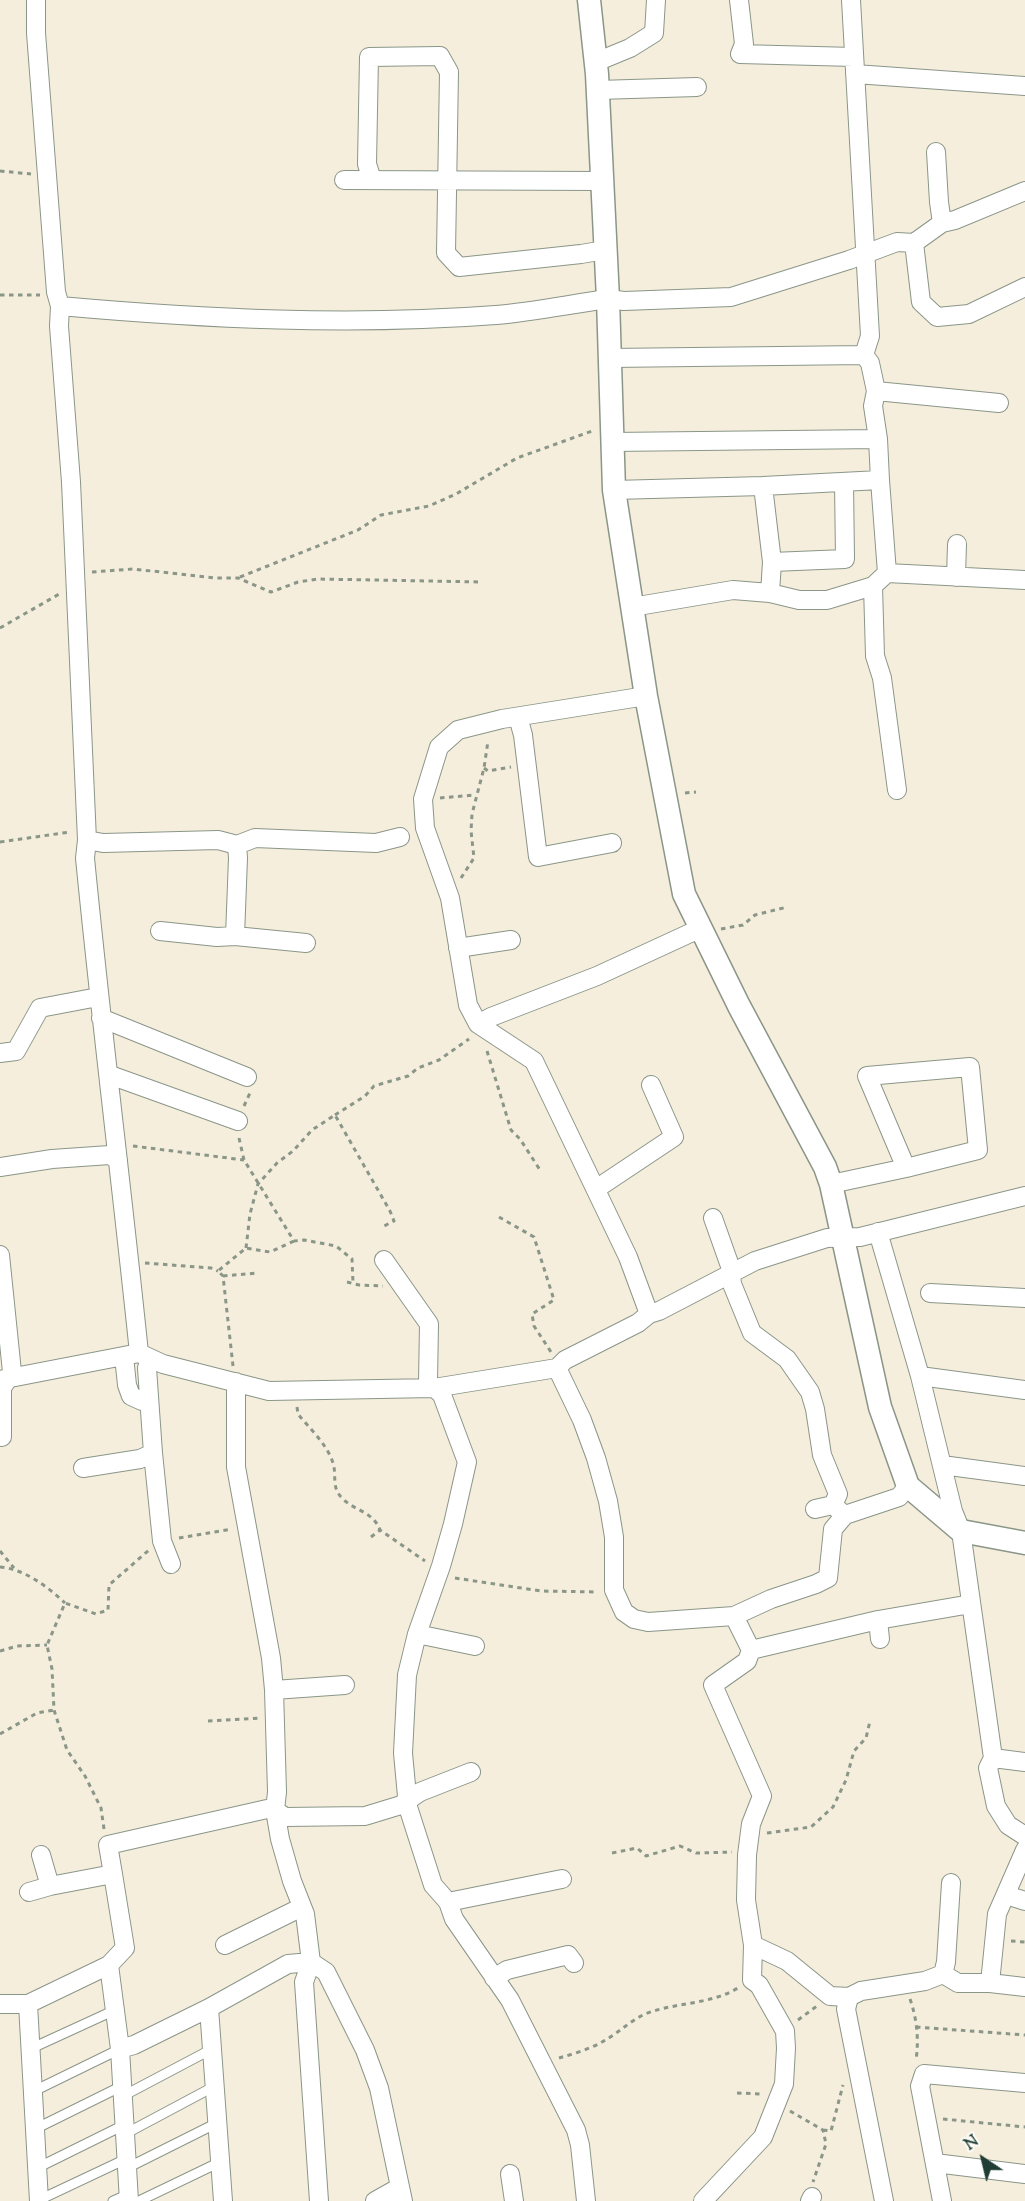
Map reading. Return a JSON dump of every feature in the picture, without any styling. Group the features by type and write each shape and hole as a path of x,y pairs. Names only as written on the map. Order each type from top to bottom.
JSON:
{"street":[{"path":"36,0 36,33 56,292 60,306 59,326 71,482 87,840 85,858 98,997 110,1075 138,1356 127,1385 131,1396 142,1401 148,1400"},
{"path":"588,0 598,90 614,490 646,696 684,894 702,934 825,1167 831,1184 880,1407 908,1486 961,1531 1025,1543"},
{"path":"596,62 630,48 654,33 656,0"},
{"path":"739,0 744,44 740,54 1025,86"},
{"path":"851,0 870,336 864,355"},
{"path":"372,180 367,164 369,57 440,56 449,72 446,253 459,267 605,250"},
{"path":"598,90 698,87"},
{"path":"936,152 942,223"},
{"path":"344,180 602,181"},
{"path":"60,306 181,316 366,321 497,315 608,299 624,301 731,297 865,255 897,242 914,243 942,223 955,220 1025,191"},
{"path":"914,243 921,302 937,317 969,314 1022,294"},
{"path":"609,358 864,355"},
{"path":"864,355 870,363 876,391 873,406 878,439 887,573"},
{"path":"876,391 999,403"},
{"path":"611,435 878,439"},
{"path":"614,490 880,480"},
{"path":"772,562 845,559 844,482"},
{"path":"763,486 772,562 770,593"},
{"path":"956,576 957,544"},
{"path":"632,607 733,590 770,593 799,600 827,600 873,586 887,573 1025,580"},
{"path":"873,586 875,656 882,678 897,790"},
{"path":"646,696 518,717 458,730 439,747 423,799 425,828 450,898 468,1005 478,1024 534,1061 628,1257 649,1314"},
{"path":"518,717 523,735 538,857 612,843"},
{"path":"87,840 103,843 219,840 237,845 255,838 376,843 400,837"},
{"path":"235,936 237,845"},
{"path":"160,932 306,943"},
{"path":"478,1024 702,934"},
{"path":"458,948 511,940"},
{"path":"0,1053 16,1051 40,1008 98,997"},
{"path":"101,1018 247,1077"},
{"path":"831,1184 906,1168 978,1150 970,1067 867,1076 906,1168"},
{"path":"110,1075 238,1121"},
{"path":"596,1189 674,1137 651,1085"},
{"path":"0,1167 52,1159 110,1155 118,1152"},
{"path":"3,1379 138,1356 269,1391 434,1388 556,1368 566,1360 638,1323 649,1314 755,1261 827,1238 860,1237 1025,1196"},
{"path":"556,1368 582,1420 599,1469 614,1537 614,1590 624,1612 634,1619 648,1622 734,1616 771,1599 828,1578 833,1529 839,1510 838,1494 822,1455 810,1392 787,1359 752,1333 732,1284 732,1274 713,1218"},
{"path":"878,1232 920,1376 953,1511 961,1531 993,1758 988,1768 996,1806 1008,1826 1025,1836"},
{"path":"0,1255 12,1372 3,1379 2,1437"},
{"path":"384,1260 429,1324 428,1382 442,1395 467,1462 441,1566 417,1634 407,1675 403,1753 408,1807 433,1885 448,1902 454,1919 510,2000 576,2130 580,2145 585,2201 568,2201"},
{"path":"930,1293 1025,1298"},
{"path":"138,1356 147,1368 162,1541 171,1564"},
{"path":"920,1376 1025,1390"},
{"path":"236,1382 236,1467 271,1658 274,1690 277,1792 275,1810 280,1839 292,1881 305,1914 311,1962 304,1982 319,2201"},
{"path":"83,1468 140,1459 153,1453"},
{"path":"942,1465 1025,1476"},
{"path":"815,1509 839,1510 899,1497 908,1486"},
{"path":"751,1650 878,1620 971,1604"},
{"path":"703,2201 763,2138 784,2084 786,2048 785,2031 759,1985 752,1980 753,1945 746,1900 747,1855 751,1824 762,1796 713,1685 747,1661 751,1650 734,1616"},
{"path":"878,1620 880,1639"},
{"path":"417,1634 475,1646"},
{"path":"274,1690 345,1685"},
{"path":"993,1758 1025,1762"},
{"path":"0,2004 28,2004 109,1965 124,1948 108,1845 267,1809 275,1810 285,1817 365,1815 401,1805 420,1792 471,1772"},
{"path":"990,1983 997,1914 1025,1850"},
{"path":"41,1855 50,1886"},
{"path":"29,1892 113,1874"},
{"path":"448,1902 562,1879"},
{"path":"943,1974 946,1962 951,1882"},
{"path":"1005,1895 1025,1901"},
{"path":"225,1945 302,1907"},
{"path":"753,1945 787,1961 830,1996 849,1997 861,1991 925,1981 943,1974"},
{"path":"494,1977 507,1970 568,1955 574,1963"},
{"path":"120,2049 134,2045 209,2008 288,1964 311,1962 326,1972 365,2050 379,2088 402,2194 375,2201"},
{"path":"109,1965 120,2049 127,2199"},
{"path":"943,1974 958,1983 990,1983 1025,1987"},
{"path":"849,1997 846,2009 884,2201"},
{"path":"28,2004 39,2200"},
{"path":"209,2008 220,2162 219,2199"},
{"path":"942,2201 920,2086 924,2074 1025,2083"},
{"path":"935,2163 1025,2174"},
{"path":"510,2174 513,2201"}],"lane":[{"path":"30,2049 115,2010"},
{"path":"33,2092 120,2049"},
{"path":"35,2128 212,2049"},
{"path":"37,2168 215,2086"},
{"path":"39,2200 127,2164 217,2122"},
{"path":"127,2199 220,2162"}],"path":[{"path":"0,171 48,176"},
{"path":"0,295 49,296 60,306"},
{"path":"0,628 22,617 75,580 133,569 216,578 238,578 358,530 381,514 429,506 456,494 517,458 598,429 611,435"},
{"path":"238,578 271,592 298,582 318,579 482,582"},
{"path":"450,898 456,884 466,873 474,858 471,831 476,795 484,768 488,736 486,723"},
{"path":"484,768 488,771 527,765"},
{"path":"423,799 476,795"},
{"path":"0,842 76,832 87,840"},
{"path":"702,934 729,926 743,925 755,915 787,907"},
{"path":"218,1271 246,1248 258,1184 312,1130 365,1096 374,1086 408,1076 418,1068 439,1060 472,1036 478,1024"},
{"path":"478,1024 511,1130 520,1139 540,1170"},
{"path":"247,1077 253,1083 238,1121 244,1160 294,1241"},
{"path":"335,1115 390,1211 394,1221 384,1227"},
{"path":"118,1152 244,1160"},
{"path":"499,1218 534,1237 554,1300 532,1314 534,1326 553,1356 556,1368"},
{"path":"246,1248 270,1252 294,1241 304,1240 336,1246 352,1259 353,1283"},
{"path":"129,1262 211,1268 218,1271 222,1276 236,1382"},
{"path":"222,1276 258,1274"},
{"path":"347,1282 405,1290"},
{"path":"295,1391 298,1414 327,1449 334,1465 334,1486 342,1499 368,1513 378,1524 380,1530 431,1566 441,1566 443,1576 541,1591 614,1590"},
{"path":"0,1551 14,1568 53,1592 64,1603 96,1614 108,1610 109,1585 157,1543 247,1528"},
{"path":"371,1537 380,1530"},
{"path":"0,1567 14,1568"},
{"path":"64,1603 46,1645 52,1669 54,1710 67,1750 85,1776 101,1808 108,1845"},
{"path":"0,1651 17,1646 46,1645"},
{"path":"0,1734 37,1713 54,1710"},
{"path":"208,1721 274,1717"},
{"path":"542,2062 600,2043 643,2015 666,2007 724,1996 752,1980"},
{"path":"904,1984 914,2010 919,2044 916,2064 924,2074"},
{"path":"785,2031 830,1996"},
{"path":"916,2027 1025,2035"},
{"path":"737,2093 773,2094 778,2104 824,2130 831,2131 845,2072 857,2060"},
{"path":"927,2118 1025,2127"},
{"path":"811,2199 810,2189 826,2144 824,2130"}]}
